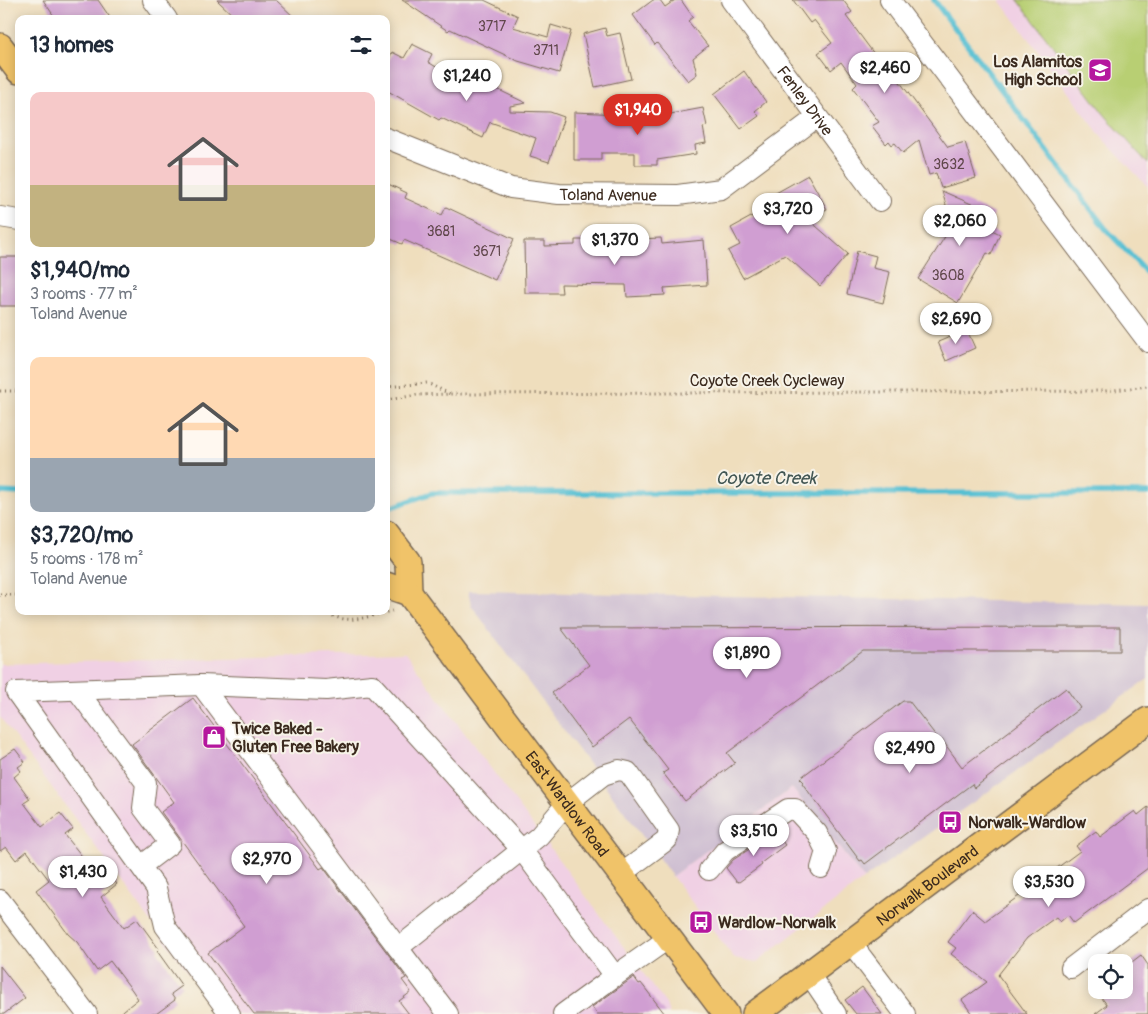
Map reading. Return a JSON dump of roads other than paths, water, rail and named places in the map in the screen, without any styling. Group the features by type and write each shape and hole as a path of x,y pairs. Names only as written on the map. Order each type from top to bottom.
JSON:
{"main road":[{"path":"0,46 15,67"},
{"path":"390,538 408,562 405,594"},
{"name":"East Wardlow Road","path":"405,594 567,802 726,1014"},
{"name":"Norwalk Boulevard","path":"755,1014 1148,720"}],"street":[{"path":"153,0 164,15"},
{"name":"Fenley Drive","path":"731,0 880,201"},
{"path":"890,0 1148,342"},
{"name":"Toland Avenue","path":"390,140 511,188 559,194 678,195 721,189 817,117"},
{"path":"0,217 15,219"},
{"path":"201,685 448,1014"},
{"path":"230,1014 165,926 156,888 16,692 201,685 326,690 372,685 522,850 615,976"},
{"path":"77,690 146,783 143,808 170,844 141,866"},
{"path":"398,948 540,836 567,802 603,775 619,770 628,772 670,830 667,840 621,874"},
{"path":"708,870 725,851 788,809 796,809 817,833 826,851 821,868"},
{"path":"0,900 87,1014"},
{"path":"1071,968 1148,909"},
{"path":"563,1014 669,938"},
{"path":"851,942 904,1014"},
{"path":"809,974 836,1014"}],"waterway":[{"path":"934,0 1105,228 1148,274"},
{"name":"Coyote Creek","path":"0,492 15,493"},
{"name":"Coyote Creek","path":"390,508 432,493 1148,493"}],"place":[{"name":"Los Alamitos High School","path":"1100,70"},
{"name":"Twice Baked - Gluten Free Bakery","path":"214,737"},
{"name":"Norwalk-Wardlow","path":"950,822"},
{"name":"Wardlow-Norwalk","path":"701,922"}]}
